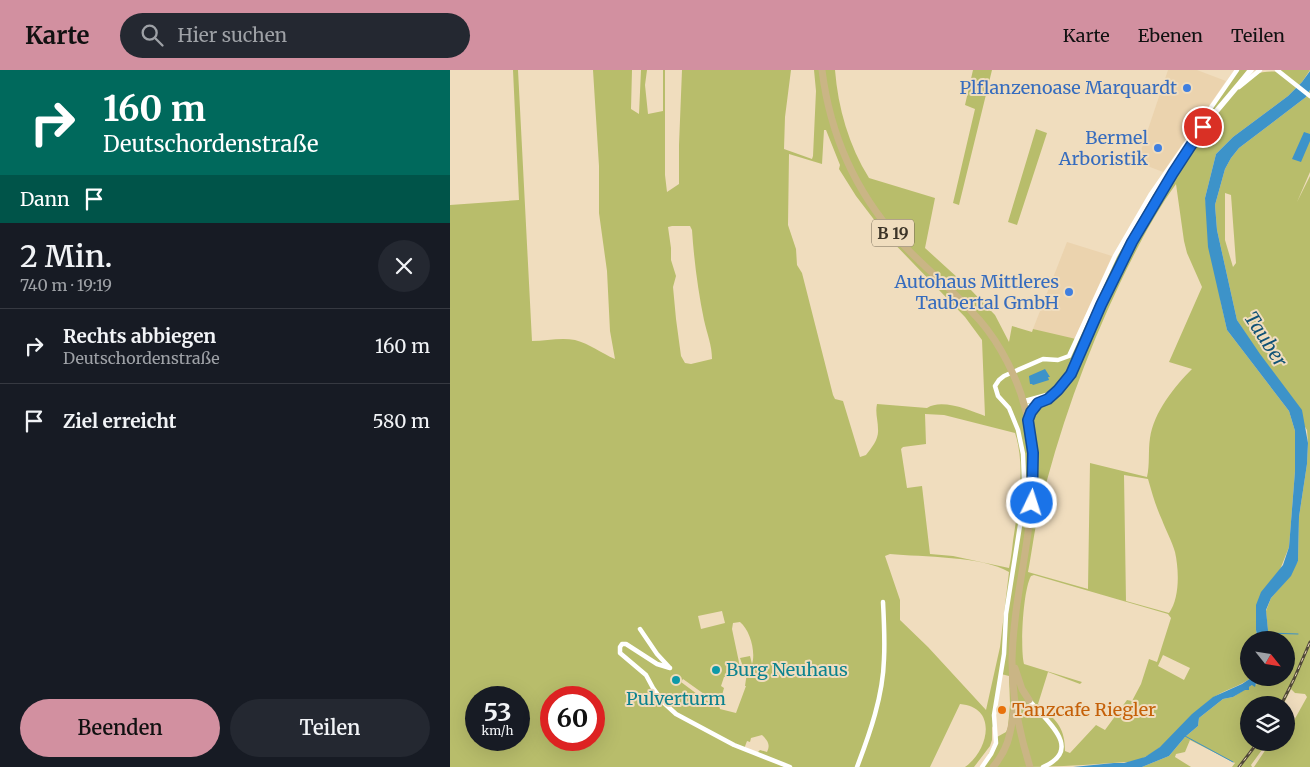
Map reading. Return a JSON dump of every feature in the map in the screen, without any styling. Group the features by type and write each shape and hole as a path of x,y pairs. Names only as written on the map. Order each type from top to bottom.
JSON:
{"main road":[{"name":"B 19","path":"822,70 828,109 839,145 868,201 899,240 974,313 987,329 1011,372 1024,405 1033,453 1033,488 1016,614 1012,660 1015,706 1030,766"},
{"path":"1028,420 1032,410 1038,403"},
{"path":"1012,660 1022,689 1029,700"},
{"path":"993,767 1006,749 1011,733 1015,706"}],"street":[{"path":"982,767 996,743 994,715 996,695 1004,654 1006,614 1021,520 1024,480 1023,454 1018,430 1008,408 998,396 996,386 1004,376 1043,359 1064,359 1071,352 1115,256 1150,194 1237,70"},
{"path":"1024,405 1048,399 1067,380 1117,272 1157,198 1203,127 1249,70"},
{"path":"1232,92 1260,70"},
{"path":"1277,71 1310,96"},
{"path":"1024,405 1052,394"},
{"path":"857,767 878,701 882,682 884,660 883,602"},
{"path":"640,629 657,654 670,668 658,664 626,644 622,644 620,653 646,676 664,703 676,714 734,745 790,767"},
{"path":"1029,700 1055,729 1061,742 1062,750 1059,757 1056,761 1043,767"}],"shaded area":[{"path":"1168,70 1197,70 1226,81 1163,172 1137,162"},
{"path":"1067,242 1112,256 1074,340 1033,329"}],"green space":[{"path":"513,70 518,70 532,341 575,340 615,359 610,331 607,271 599,213 599,166 593,70 632,70 631,109 639,114 641,70 647,70 645,85 648,114 663,111 663,70 665,70 665,175 667,192 679,184 682,70 791,70 785,117 784,149 812,159 816,91 814,70 835,70 842,112 850,140 869,178 935,198 925,248 995,315 1009,342 1012,326 1032,332 1033,329 1076,339 1115,256 1151,194 1237,70 1247,70 1237,83 1262,72 1310,70 1302,82 1288,96 1233,137 1216,154 1205,198 1227,330 1289,411 1295,431 1295,471 1289,547 1256,631 1240,631 1240,684 1211,699 1154,752 1141,759 1129,762 1063,766 982,767 997,737 1006,732 1008,727 1010,704 1009,676 1001,674 996,695 996,733 992,726 990,746 974,767 965,767 980,750 986,730 985,721 980,713 972,707 960,704 930,767 450,767 450,205 519,200","holes":["824,130 826,130 840,165 839,169 856,196 885,234 965,317 982,340 985,416 964,408 940,404 927,408 877,404 878,433 875,443 866,455 860,457 843,401 835,399 833,395 802,273 797,265 796,249 788,225 789,154 822,164","1176,184 1187,253 1202,287 1169,362 1192,369 1178,384 1160,409 1152,428 1147,477 1090,463 1088,589 1028,572 1034,534 1046,482 1084,367 1120,283 1139,245","690,226 700,298 712,359 691,364 685,363 681,356 673,287 676,276 671,260 668,227","925,414 944,415 1015,433 1021,473 1009,568 953,556 930,554 922,486 907,488 901,449 903,447 926,444","1124,475 1148,479 1175,552 1178,575 1177,592 1173,607 1169,613 1126,601","890,554 968,560 998,567 1009,572 1000,647 986,710 928,647 900,620 900,600 885,556","1034,575 1168,614 1171,618 1157,662 1149,659 1141,684 1132,701 1127,700 1105,730 1096,725 1070,753 1065,751 1064,737 1060,726 1042,708 1043,706 1038,704 1048,672 1080,684 1082,682 1024,664 1022,633 1028,583 1031,576","722,611 725,623 701,629 698,616","740,622 747,630 753,648 752,664 750,656 740,658 743,667 752,665 754,669 747,672 746,686 736,713 720,709 719,705 705,700 681,682 683,679 711,699 720,702 724,688 721,686 724,677 728,676 726,675 727,669 736,670 740,667 732,629 733,623","1163,655 1190,668 1184,680 1158,666","762,735 767,740 767,752 760,750 756,754 744,749 747,741 750,742 751,738"]},
{"path":"973,70 992,70 959,205 953,203 975,109 965,105"},
{"path":"1310,90 1310,172 1297,202 1310,176 1310,767 1254,767 1265,751 1295,751 1295,719 1307,697 1305,694 1295,693 1291,689 1288,696 1240,696 1240,751 1261,751 1251,765 1252,767 1232,767 1235,763 1190,740 1185,752 1176,754 1175,757 1191,767 1142,767 1169,756 1185,737 1198,726 1199,718 1223,699 1233,697 1250,686 1295,686 1295,631 1268,631 1266,611 1271,598 1285,582 1298,561 1299,517 1307,464 1307,430 1237,320 1217,230 1215,205 1225,169 1239,148 1306,97","holes":["1225,193 1231,195 1236,263 1233,267 1225,240"]},
{"path":"1036,129 1047,133 1017,225 1008,222"}],"water":[{"path":"1310,71 1310,90 1306,97 1239,148 1231,158 1225,169 1215,205 1217,230 1237,320 1302,410 1308,443 1307,464 1299,517 1298,561 1291,576 1271,598 1266,610 1268,631 1256,631 1256,605 1261,592 1283,565 1289,547 1295,471 1295,431 1289,411 1227,330 1208,247 1205,198 1216,154 1233,137 1288,96"},
{"path":"1304,132 1310,134 1310,141 1301,162 1292,159"},
{"path":"1045,369 1050,377 1048,377 1049,380 1033,385 1030,384 1029,376"},
{"path":"1240,685 1250,686 1249,690 1223,699 1199,718 1198,726 1185,737 1169,756 1142,767 1073,767 1124,763 1145,757 1160,747 1192,714 1213,697"}],"waterway":[{"path":"1185,736 1233,762"}],"railway":[{"path":"1286,696 1310,642"},
{"path":"1239,767 1251,751"}],"place":[{"name":"Plflanzenoase Marquardt","path":"1187,88"},
{"name":"Bermel Arboristik","path":"1158,148"},
{"name":"Autohaus Mittleres Taubertal GmbH","path":"1069,292"},
{"name":"Burg Neuhaus","path":"716,670"},
{"name":"Pulverturm","path":"676,680"},
{"name":"Tanzcafe Riegler","path":"1002,710"}],"route":[{"path":"1032,503 1034,472 1032,439 1028,420 1031,412 1038,403 1048,399 1058,390 1071,374 1101,305 1132,242 1157,198 1203,127"}],"water label":[{"name":"Tauber","path":"1266,339"}]}
